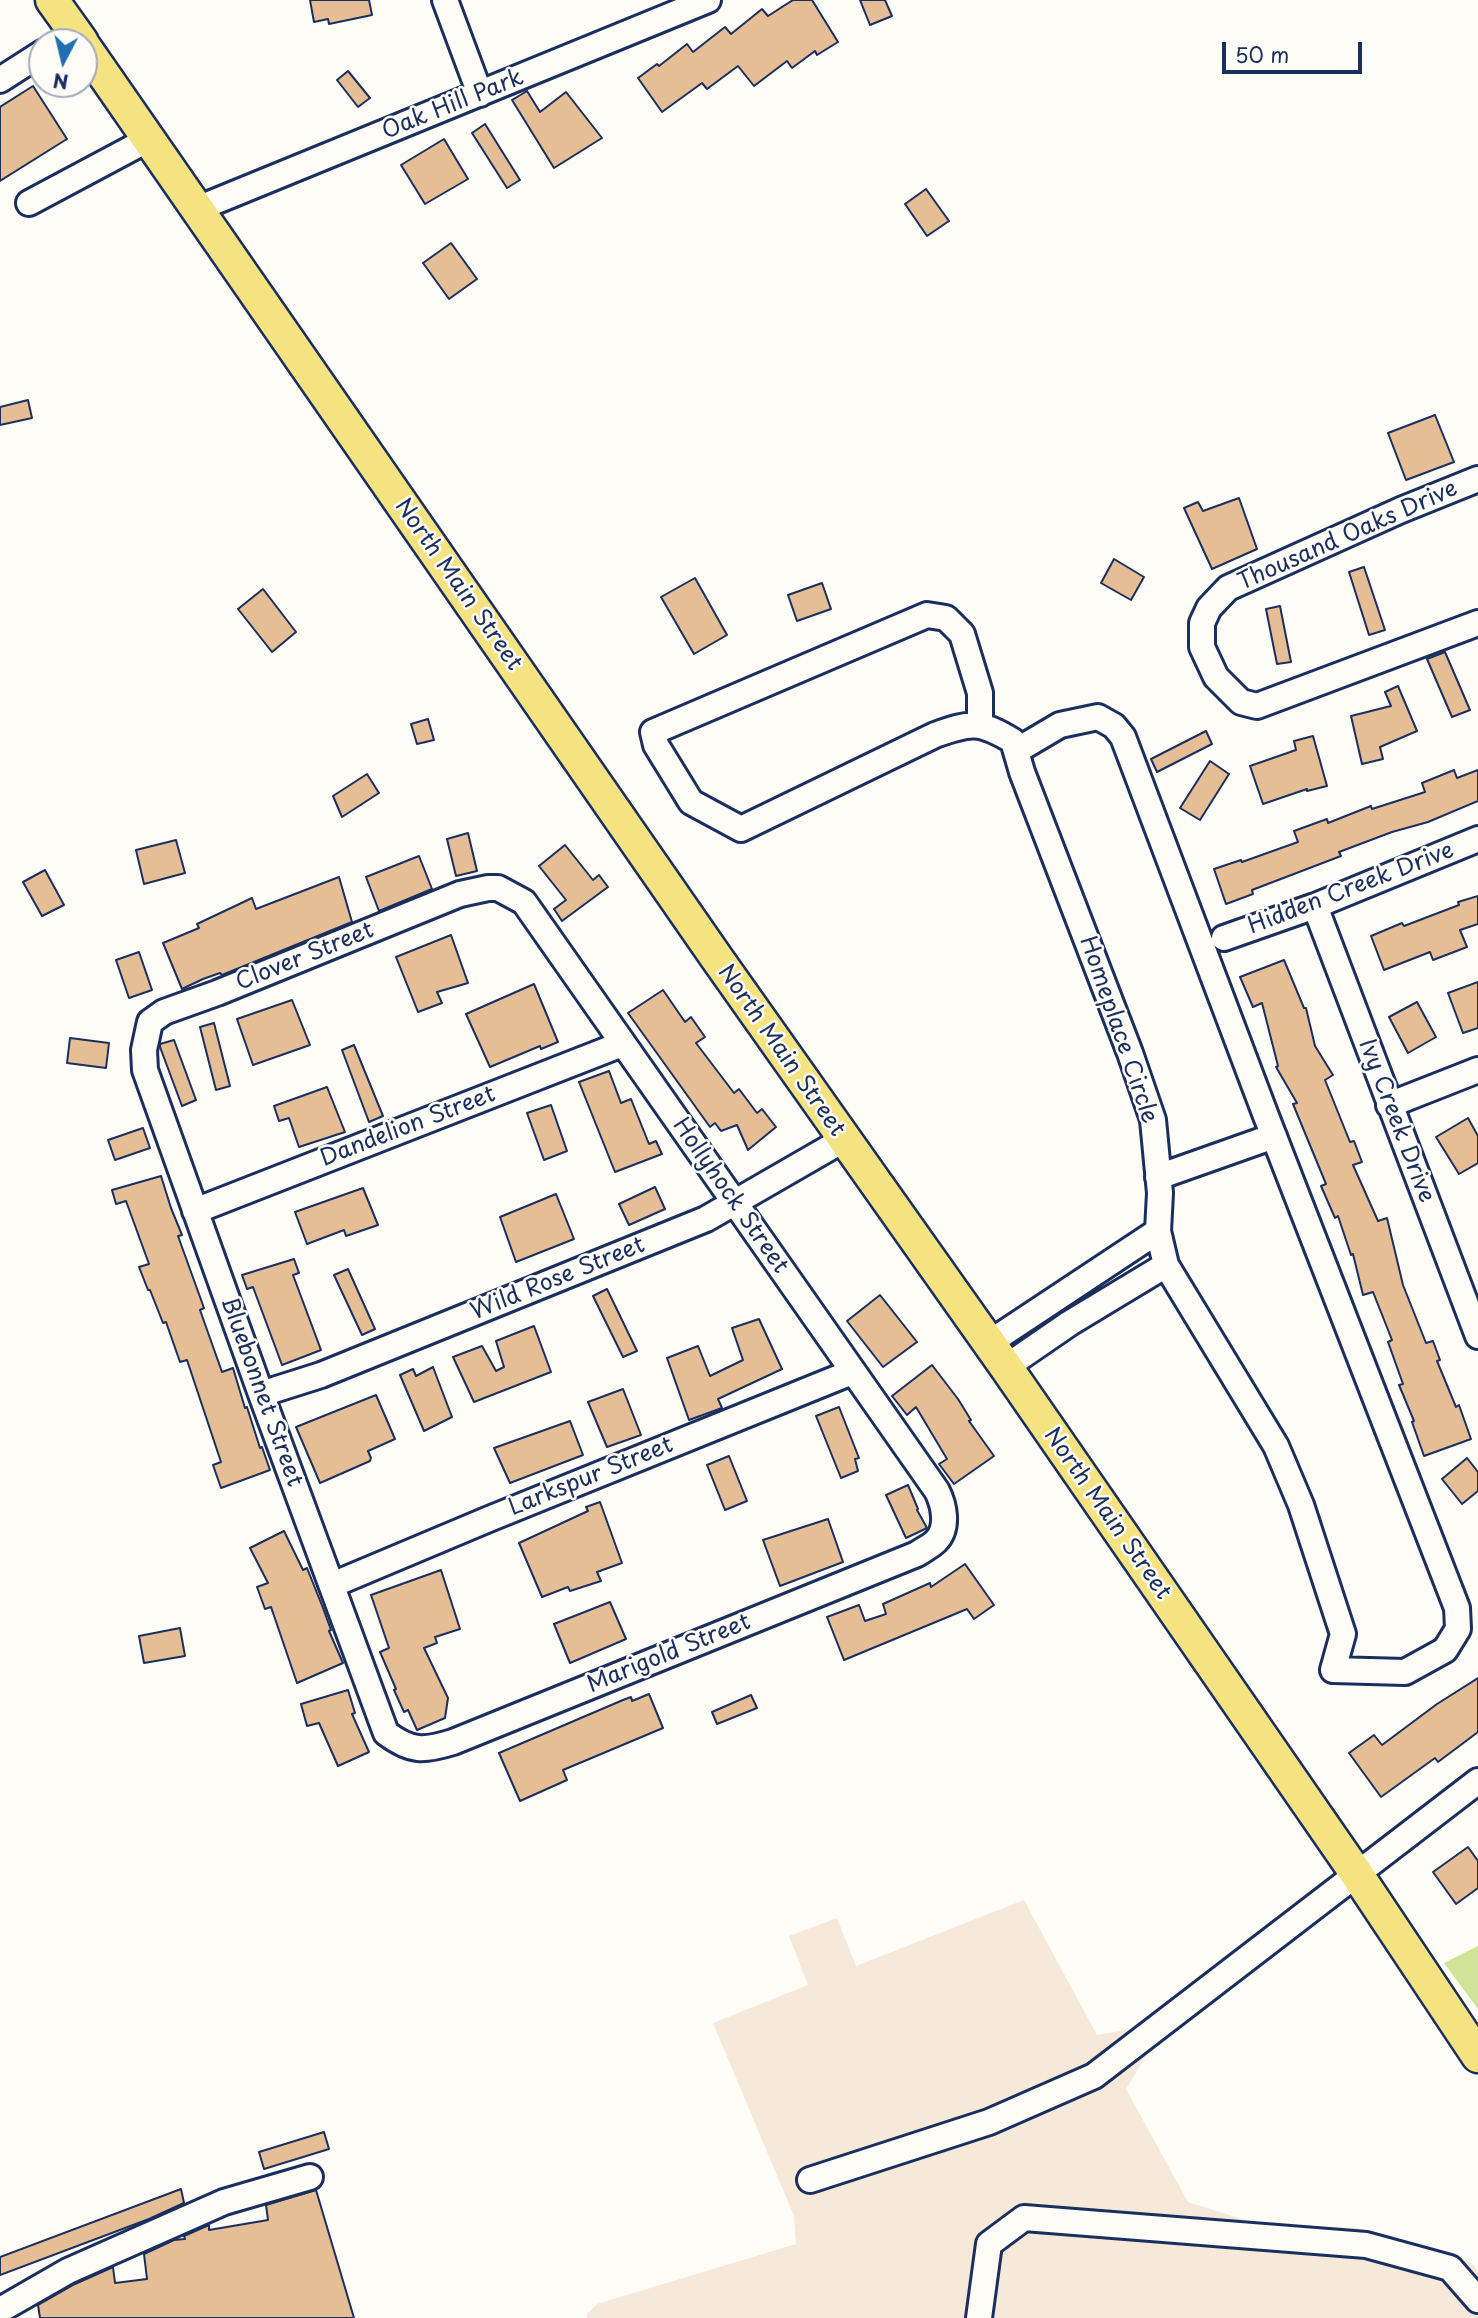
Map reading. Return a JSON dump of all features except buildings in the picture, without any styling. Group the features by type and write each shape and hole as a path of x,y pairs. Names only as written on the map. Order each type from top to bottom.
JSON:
{"main road":[{"name":"North Main Street","path":"52,0 68,28"},
{"name":"North Main Street","path":"98,71 149,139 843,1140 997,1355 1356,1873 1478,2056"}],"street":[{"path":"446,0 480,94"},
{"name":"Oak Hill Park","path":"197,209 708,0"},
{"path":"0,80 28,62"},
{"path":"29,203 149,139"},
{"name":"Thousand Oaks Drive","path":"1478,479 1401,510 1228,588 1209,608 1202,623 1202,647 1216,677 1241,702 1257,706 1478,623"},
{"path":"927,615 946,618 962,634 980,693 980,726 965,724 935,734 741,829 691,802 656,746 653,732 927,615"},
{"path":"1016,751 1060,725 1098,717 1114,726 1123,737 1274,1136 1158,1177"},
{"name":"Homeplace Circle","path":"980,726 992,728 1013,741 1022,772 1153,1119 1160,1193 1158,1231 1166,1265 1276,1446 1296,1493 1343,1634 1332,1670 1405,1672 1445,1650 1458,1629 1457,1608 1274,1136"},
{"name":"Hidden Creek Drive","path":"1224,938 1315,906 1478,839"},
{"name":"Hollyhock Street","path":"488,888 498,888 524,902 937,1492 944,1504 943,1527"},
{"name":"Clover Street","path":"144,1050 150,1023 164,1012 460,894 488,888"},
{"name":"Ivy Creek Drive","path":"1315,906 1389,1105 1471,1298 1478,1336"},
{"name":"Dandelion Street","path":"195,1211 622,1044"},
{"name":"Bluebonnet Street","path":"144,1050 145,1070 195,1211 386,1732"},
{"path":"1389,1105 1478,1070"},
{"name":"Wild Rose Street","path":"261,1394 334,1370 706,1219 843,1140"},
{"path":"997,1355 1076,1285 1158,1231"},
{"path":"997,1355 1091,1310 1166,1265"},
{"path":"1076,1285 1091,1310"},
{"name":"Larkspur Street","path":"332,1586 489,1518 852,1372"},
{"name":"Marigold Street","path":"386,1732 401,1745 427,1750 453,1742 917,1554 938,1540 943,1527"},
{"path":"810,2180 989,2122 1094,2076 1478,1781"},
{"path":"0,2310 68,2270 224,2202 310,2177"},
{"path":"979,2318 989,2244 1024,2218 1367,2245 1450,2268 1478,2301"}],"shaded area":[{"path":"1024,1900 1097,2035 1137,2028 1152,2046 1126,2089 1188,2202 1255,2223 1358,2228 1471,2263 1478,2270 1478,2318 587,2318 587,2314 597,2304 796,2244 794,2216 713,2023 808,1985 789,1936 837,1918 856,1966"}],"green space":[{"path":"1478,1946 1478,2009 1444,1963"}]}
